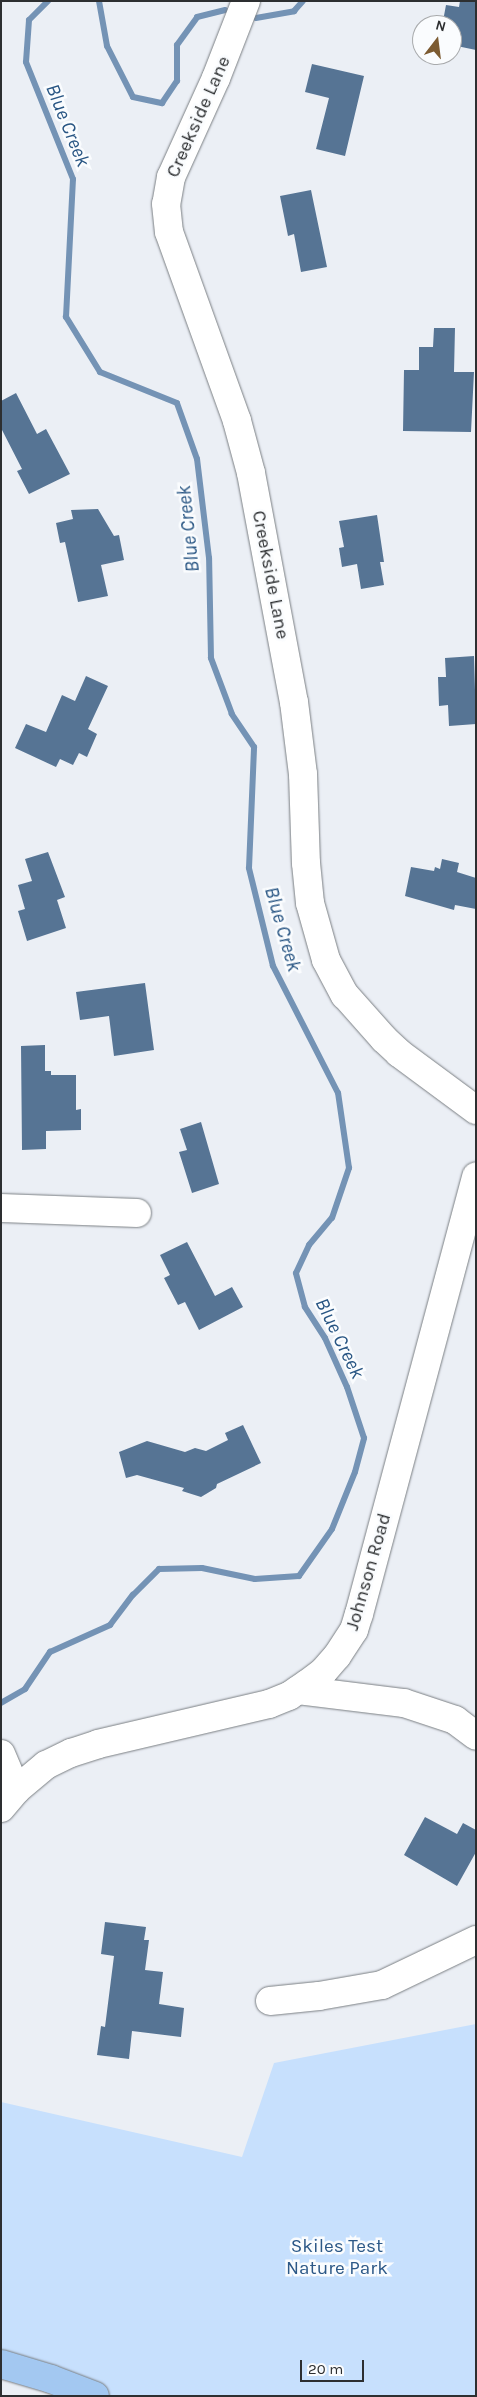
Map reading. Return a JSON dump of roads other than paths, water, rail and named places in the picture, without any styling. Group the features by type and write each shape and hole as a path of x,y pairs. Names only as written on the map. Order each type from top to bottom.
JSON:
{"main road":[{"path":"1,2364 50,2379 95,2396"}],"street":[{"name":"Creekside Lane","path":"246,1 216,78 171,178 166,204 169,232 236,421 251,473 294,702 303,774 306,863 310,902 326,960 345,995 399,1054 476,1110"},
{"name":"Johnson Road","path":"9,1799 46,1765 80,1748 269,1704 298,1690 331,1664 354,1630 476,1176"},
{"path":"1,1208 137,1213"},
{"path":"298,1690 404,1703 455,1720 476,1736"},
{"path":"1,1754 9,1799"},
{"path":"270,2001 319,1996 382,1984 476,1940"}],"waterway":[{"name":"Blue Creek","path":"1,1703 25,1689 50,1652 110,1625 133,1595 159,1569 202,1568 255,1579 299,1576 332,1529 355,1472 364,1438 347,1387 325,1338 305,1307 296,1273 309,1245 332,1218 349,1168 338,1093 273,966 249,868 254,747 232,714 211,658 209,558 197,459 177,403 100,372 66,317 73,179 26,62 29,20 48,1"},
{"name":"Blue Creek","path":"99,1 107,46 133,97 162,103 177,81 177,45 197,17 225,10"},
{"name":"Blue Creek","path":"256,18 294,11 303,1"}],"park label":[{"name":"Skiles Test Nature Park","path":"337,2258"}]}
